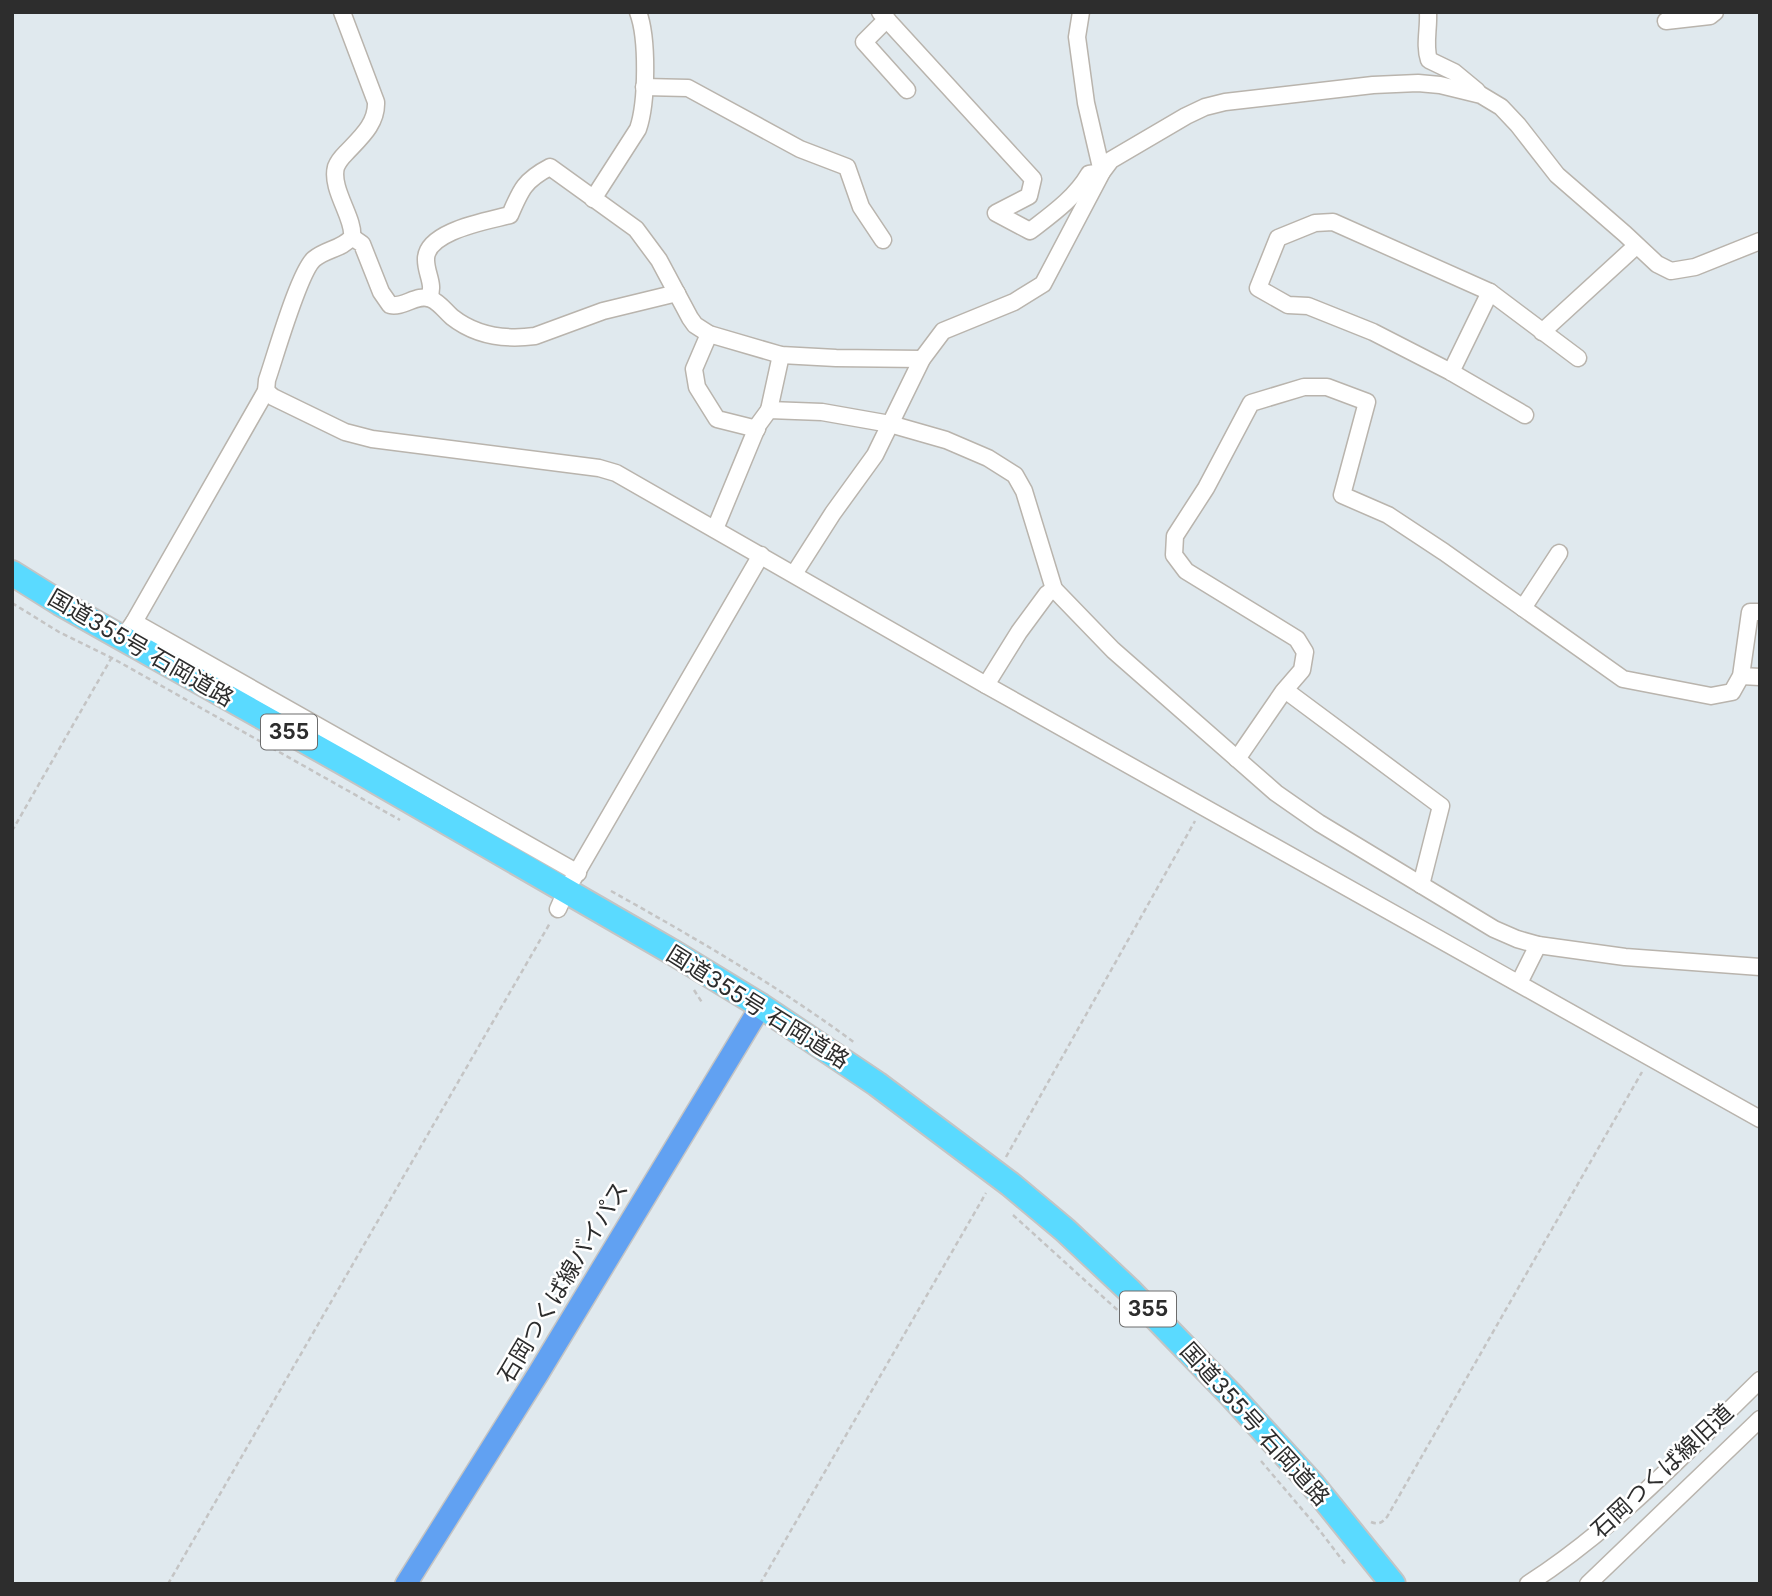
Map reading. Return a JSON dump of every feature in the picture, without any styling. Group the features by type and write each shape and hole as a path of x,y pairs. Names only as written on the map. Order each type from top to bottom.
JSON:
{"highway":[{"name":"国道355号 石岡道路","path":"12,573 60,604 567,891 761,1006 877,1084 1065,1230 1130,1291 1182,1343 1313,1485 1393,1584"}],"main road":[{"name":"石岡つくば線バイパス","path":"406,1584 538,1374 761,1006"}],"street":[{"path":"123,640 267,391 267,380 303,276 314,259 352,237 352,227 337,186 336,169 342,158 368,129 377,109 374,94 342,12"},
{"path":"593,199 638,128 642,117 645,87 644,32 638,12"},
{"path":"1081,12 1077,37 1086,103 1102,172"},
{"path":"1428,12 1429,27 1425,50 1429,61 1454,72 1501,107 1557,175 1657,264 1671,271 1695,267 1760,241"},
{"path":"1666,20 1710,16 1715,12"},
{"path":"907,90 864,42 883,16 1033,179 1029,196 996,213 1030,231 1063,206 1083,185 1089,174 1102,172"},
{"path":"794,574 874,455 922,359 943,331 1014,302 1043,284 1102,172 1111,160 1186,116 1225,102 1373,85 1418,83 1482,95"},
{"path":"645,87 688,88 800,149 847,167 861,207 883,240"},
{"path":"429,298 432,283 425,256 434,241 465,227 510,215 520,190 535,175 550,167 636,229 659,260 695,325 709,334 781,355 922,359"},
{"path":"1525,415 1451,372 1373,332 1308,306 1288,305 1258,288 1278,238 1315,223 1333,222 1490,292 1578,358"},
{"path":"352,237 362,244 381,292 390,305 429,298 452,317 493,337 535,336 603,311 677,293"},
{"path":"1542,332 1636,246"},
{"path":"1451,372 1490,292"},
{"path":"709,334 694,369 697,387 717,419 757,429"},
{"path":"715,529 757,429 769,410 781,355"},
{"path":"1237,759 1301,670 1305,652 1297,639 1186,571 1174,555 1175,536 1206,488 1251,403 1304,387 1327,387 1367,401 1342,495 1388,515 1623,679 1711,696 1732,692 1741,676 1750,612 1760,612"},
{"path":"267,391 345,432 372,439 604,469 637,484 1203,807 1760,1119"},
{"path":"769,410 822,412 890,424 946,440 988,458 1015,475 1024,491 1054,589 1113,650 1276,793 1319,823 1493,929 1538,945 1625,957 1760,967"},
{"path":"1523,608 1559,553"},
{"path":"567,891 761,555"},
{"path":"986,684 1019,632 1047,594 1054,589"},
{"path":"1741,676 1760,677"},
{"path":"1285,690 1441,806 1421,885"},
{"path":"1519,984 1538,945"},
{"name":"石岡つくば線旧道","path":"1528,1584 1640,1497 1760,1380"},
{"path":"1588,1584 1760,1419"}],"path":[{"path":"12,603 59,632 123,640 406,824"},
{"path":"12,831 123,640"},
{"path":"760,1584 1014,1143 1203,807"},
{"path":"167,1584 567,891"},
{"path":"1371,1523 1379,1524 1387,1517 1650,1057"},
{"path":"1005,1209 1035,1233 1124,1316"},
{"path":"1261,1460 1346,1565"}]}
